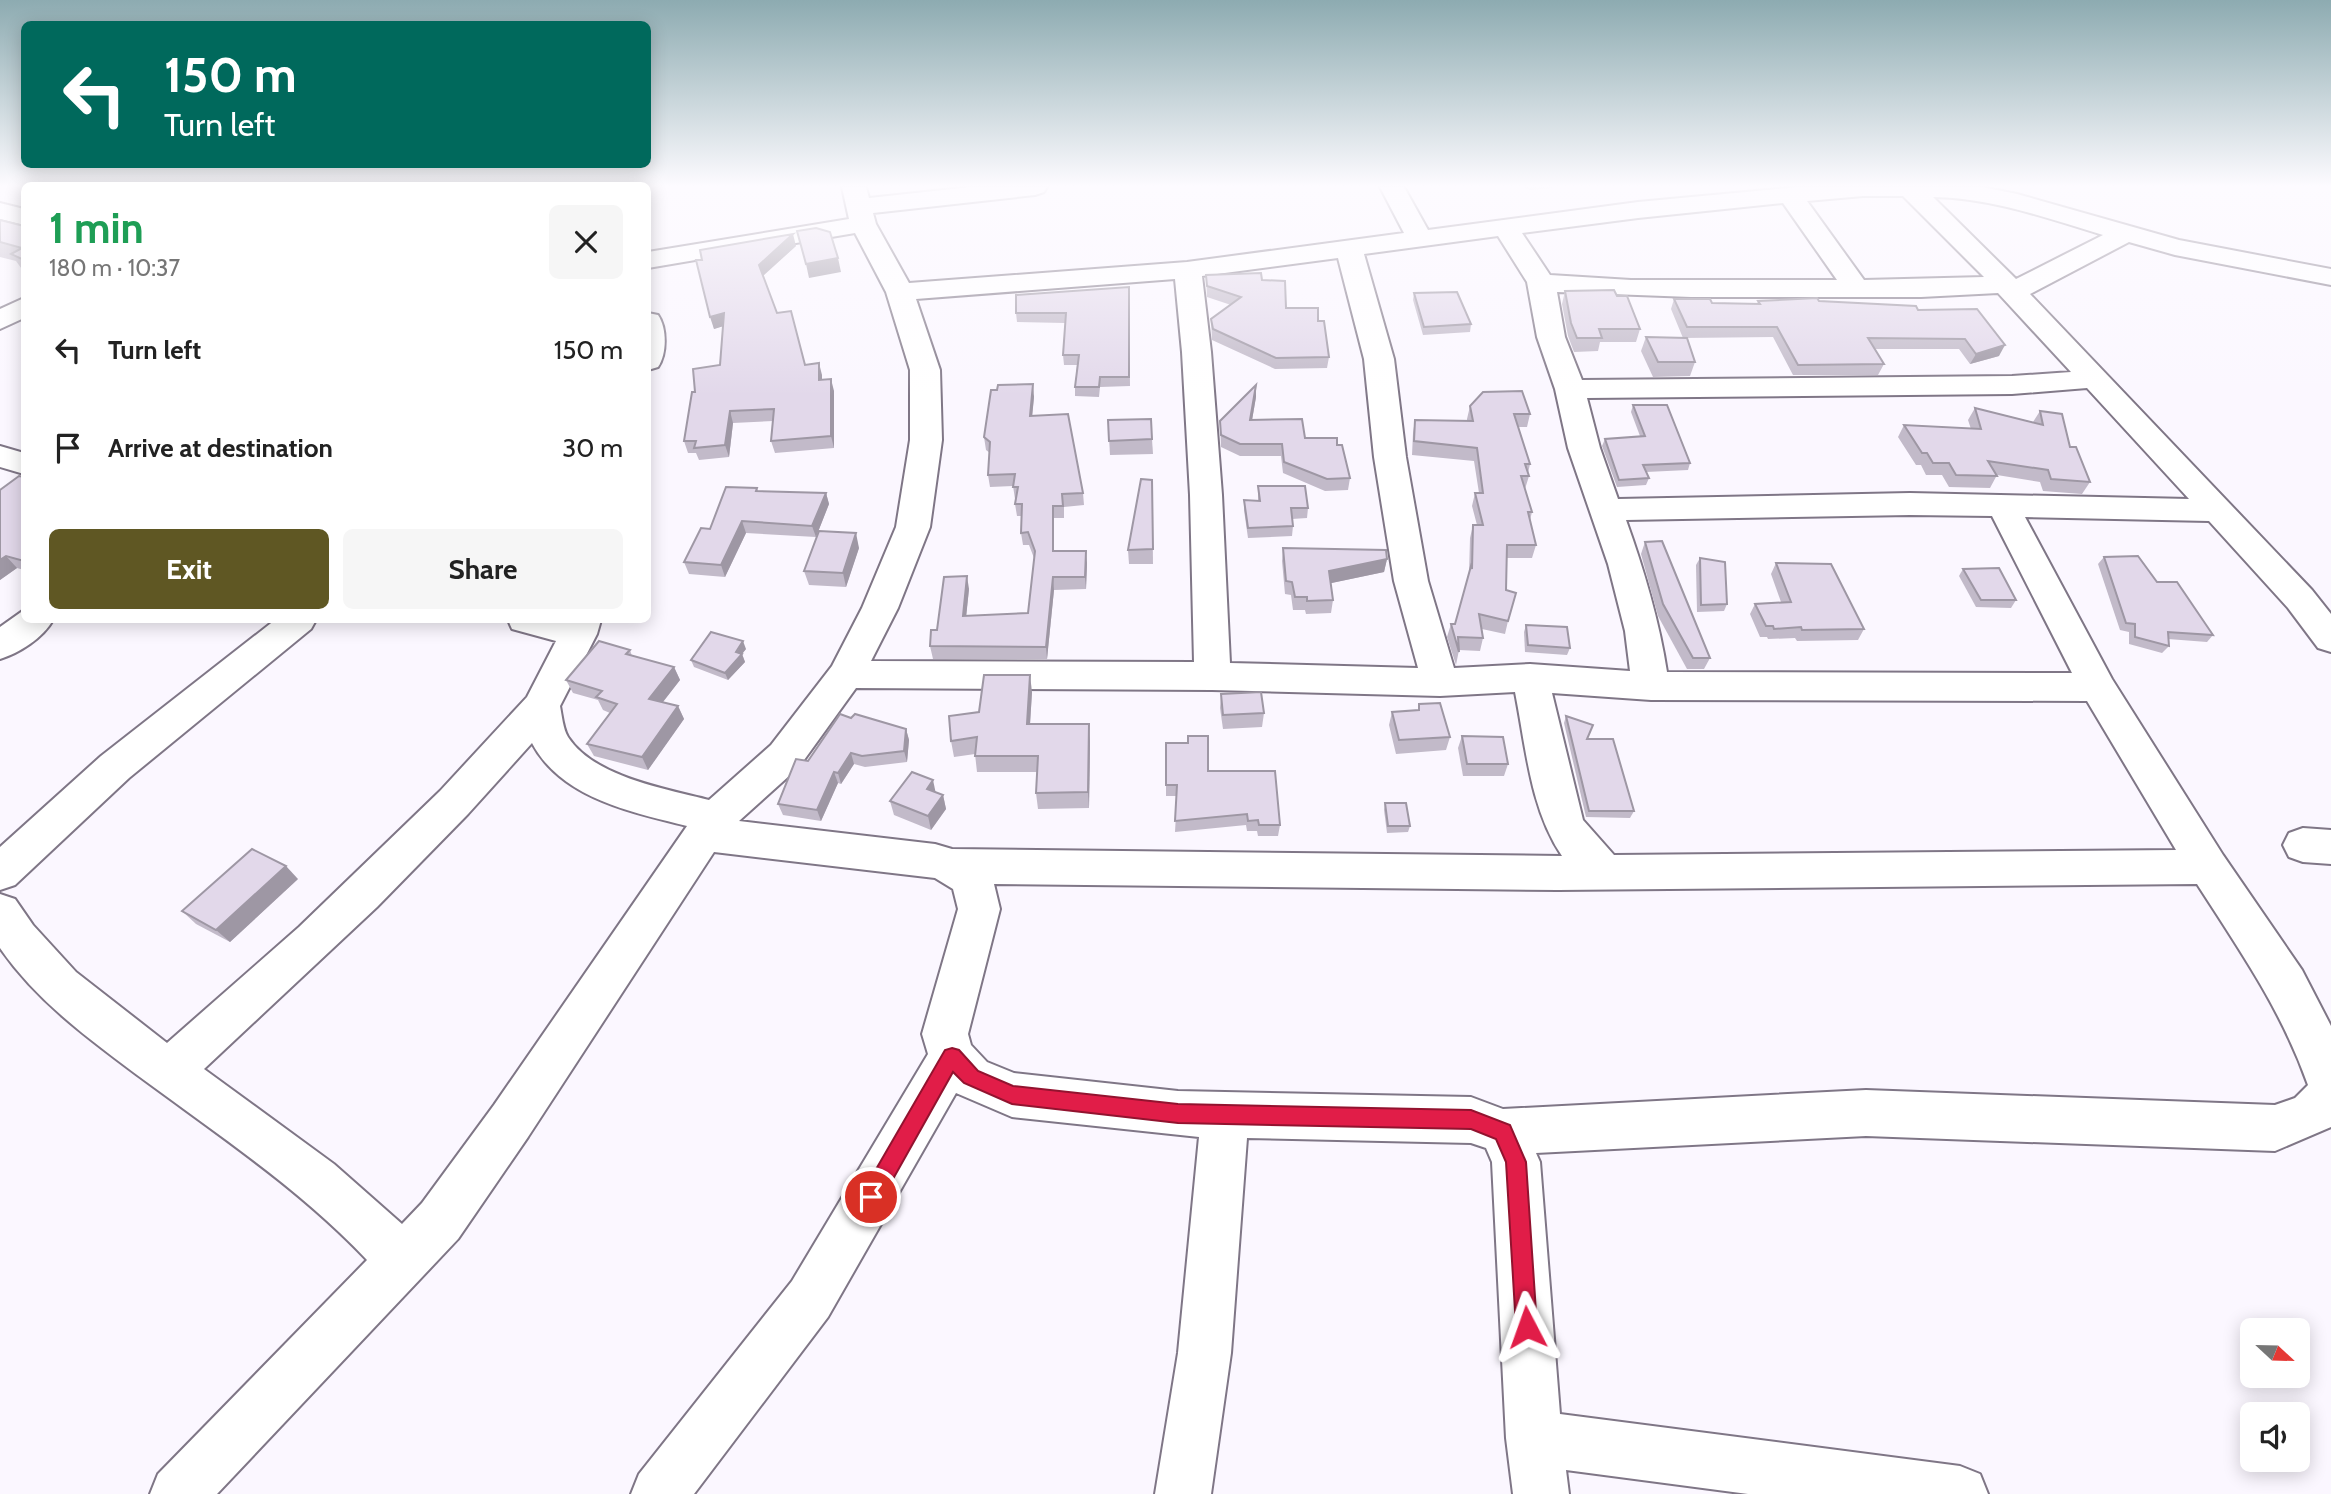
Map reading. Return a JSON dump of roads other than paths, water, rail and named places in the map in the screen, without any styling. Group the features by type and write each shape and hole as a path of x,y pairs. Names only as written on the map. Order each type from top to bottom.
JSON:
{"street":[{"path":"178,1494 440,1221 511,1121 710,826 785,756 846,674 880,608 912,527 926,440 925,370 900,292 883,257"},
{"path":"900,292 1187,270 1295,257"},
{"path":"1351,257 1380,359 1390,457 1411,581 1440,682"},
{"path":"1524,257 1541,282 1552,337 1570,389 1584,448 1625,565 1643,631 1651,686"},
{"path":"1834,257 1856,288"},
{"path":"1978,257 2218,510 2300,599 2331,639"},
{"path":"1541,282 1621,288 2009,288 2075,257"},
{"path":"2226,257 2331,277"},
{"path":"1187,270 1205,472 1212,610 1212,676"},
{"path":"0,321 21,308"},
{"path":"1570,389 2012,385 2093,379"},
{"path":"0,456 21,463"},
{"path":"1605,510 1910,504 2218,510"},
{"path":"2002,505 2098,687 2208,867 2286,984 2317,1045 2331,1084"},
{"path":"0,646 31,623"},
{"path":"0,873 115,767 294,623"},
{"path":"169,1071 260,991 412,845 495,760 541,706 582,627 549,623"},
{"path":"846,674 1212,676 1440,682 1530,678 1651,686 2098,687"},
{"path":"1530,678 1565,827 1604,872"},
{"path":"541,706 551,743 573,766 601,783 710,826 935,861 951,866 972,879 979,909 945,1034 952,1057 971,1077 1012,1095 1178,1114 1471,1120 1503,1132 1867,1113 2275,1128 2311,1115 2331,1094"},
{"path":"951,866 1604,872 2208,867"},
{"path":"0,912 12,933 55,981 133,1047 169,1071 357,1214 402,1260"},
{"path":"659,1494 810,1298 858,1221 952,1057"},
{"path":"1183,1494 1192,1450 1212,1294 1224,1114"},
{"path":"1503,1132 1516,1162 1534,1438 1541,1494"},
{"path":"1534,1438 1960,1494"}]}
